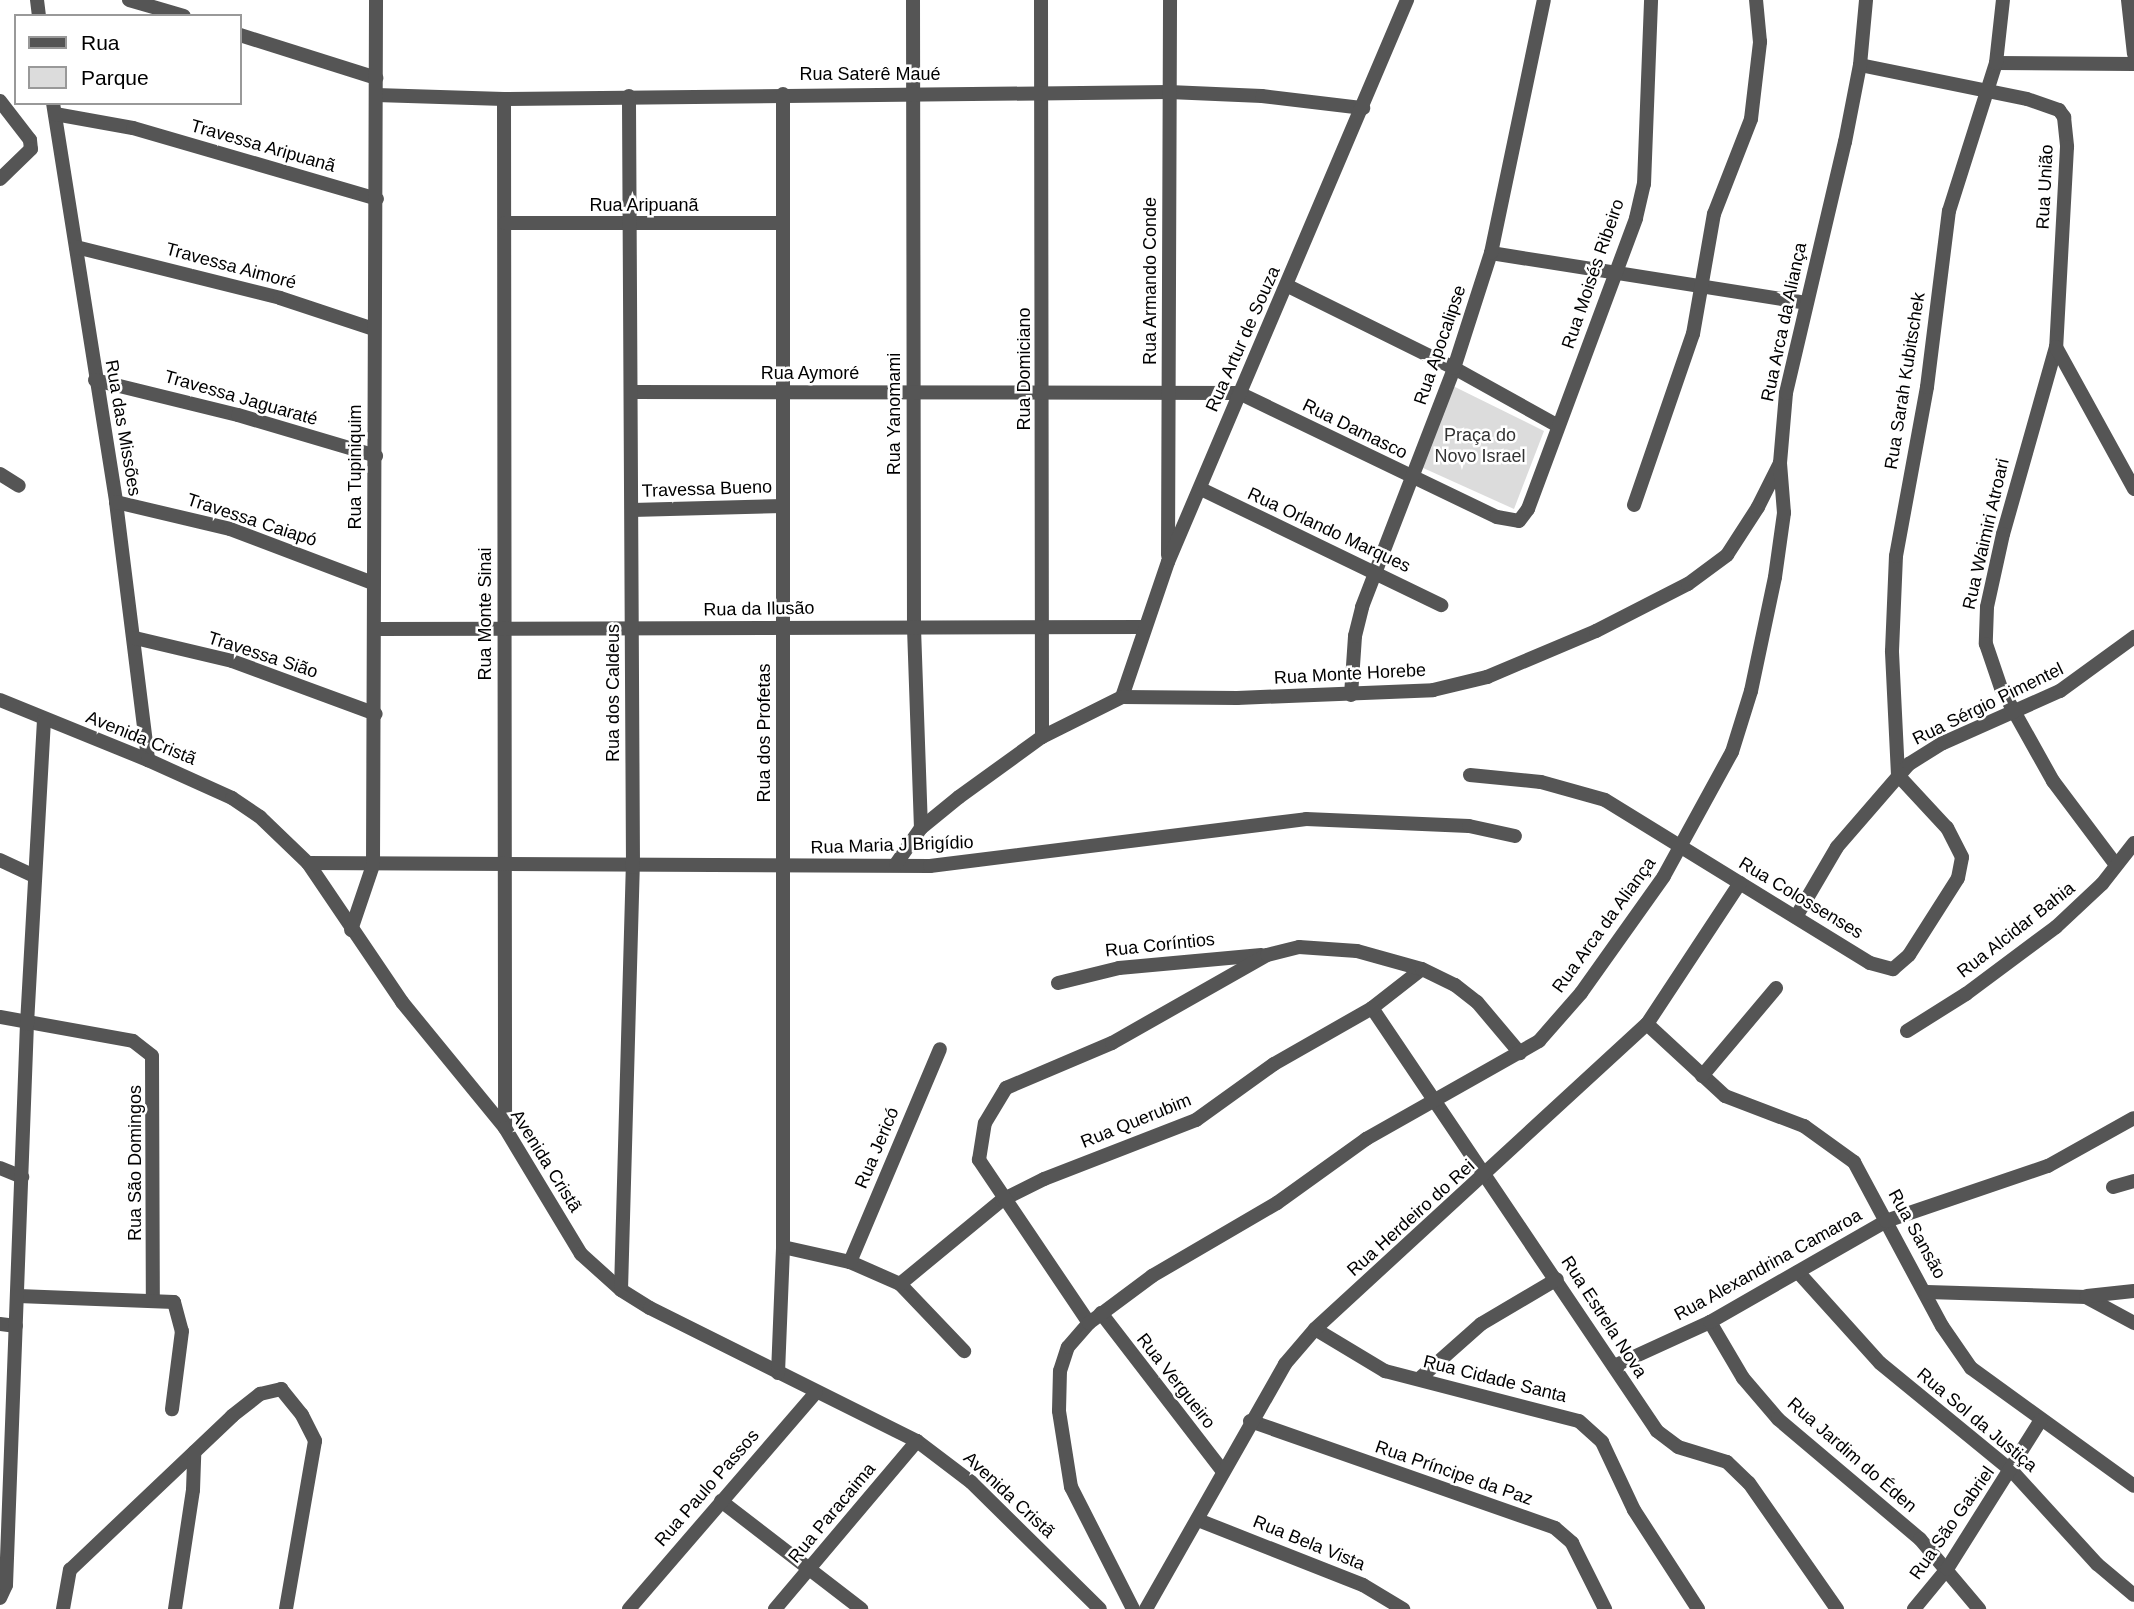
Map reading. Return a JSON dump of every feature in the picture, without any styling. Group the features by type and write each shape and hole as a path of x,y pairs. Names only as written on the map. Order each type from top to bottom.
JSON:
{"street":[{"path":"129,0 177,14"},
{"name":"Rua Tupiniquim","path":"351,930 373,865 376,714 373,583 376,456 376,0"},
{"name":"Rua Yanomami","path":"913,0 914,628 920,828"},
{"name":"Rua Domiciano","path":"1041,0 1039,91 1045,393 1042,737"},
{"name":"Rua Armando Conde","path":"1168,562 1171,0"},
{"name":"Rua Artur de Souza","path":"1122,697 1168,562 1201,489 1239,393 1288,286 1407,0"},
{"name":"Rua Apocalipse","path":"1351,695 1354,636 1374,572 1454,368 1491,253 1544,0"},
{"name":"Rua Moisés Ribeiro","path":"1528,509 1616,276 1644,184 1651,0"},
{"path":"1634,505 1687,357 1707,237 1756,94 1760,41 1756,0"},
{"name":"Rua Sarah Kubitschek","path":"1898,775 1892,662 1896,556 1927,387 1949,211 1996,63 2003,0"},
{"path":"2128,0 2134,54"},
{"name":"Rua Arca da Aliança","path":"1133,1609 1076,1498 1061,1442 1060,1371 1068,1347 1101,1313 1162,1269 1277,1203 1366,1139 1539,1041 1581,993 1682,848 1732,752 1751,691 1782,540 1780,463 1786,394 1860,65 1866,4"},
{"path":"242,36 376,78"},
{"path":"1996,63 2134,64"},
{"name":"Rua União","path":"1860,65 2047,104 2064,117 2067,147 2056,346"},
{"name":"Rua Saterê Maué","path":"376,95 504,99 1039,91 1169,92 1262,96 1363,108"},
{"name":"Rua dos Profetas","path":"778,1373 783,1247 783,94"},
{"name":"Rua dos Caldeus","path":"621,1290 633,867 633,225 629,96"},
{"name":"Rua Monte Sinai","path":"504,99 505,1128"},
{"path":"0,101 30,139 31,149 0,179"},
{"name":"Travessa Aripuanã","path":"54,109 132,128 377,199"},
{"name":"Rua das Missões","path":"54,109 116,502 135,638 148,760"},
{"name":"Rua Aripuanã","path":"505,223 783,223"},
{"name":"Travessa Aimoré","path":"76,247 280,298 374,329"},
{"path":"1491,253 1616,276 1700,285 1806,303"},
{"path":"1288,286 1454,368 1558,426"},
{"path":"2056,346 2134,489"},
{"name":"Rua Waimiri Atroari","path":"2056,346 1987,607 1990,663 2053,781 2116,865"},
{"name":"Travessa Jaguaraté","path":"95,380 238,415 376,456"},
{"name":"Rua Aymoré","path":"633,392 1239,393"},
{"name":"Rua Damasco","path":"1239,393 1511,522 1524,517 1528,509"},
{"name":"Rua Monte Horebe","path":"896,864 920,828 1042,737 1122,697 1351,695 1433,690 1487,677 1668,595 1727,555 1758,507 1780,463"},
{"path":"0,474 19,486"},
{"name":"Rua Orlando Marques","path":"1201,489 1441,605"},
{"name":"Travessa Caiapó","path":"116,502 230,529 373,583"},
{"name":"Travessa Bueno","path":"632,510 783,506"},
{"name":"Rua da Ilusão","path":"376,629 1144,627"},
{"name":"Rua Sérgio Pimentel","path":"1796,917 1837,847 1898,775 1942,743 2015,713 2090,674 2134,637"},
{"name":"Travessa Sião","path":"135,638 232,661 376,714"},
{"name":"Avenida Cristã","path":"0,700 148,760 232,798 279,833 307,863 402,1002 505,1128 581,1254 621,1290 778,1373 917,1441 971,1482 1100,1609"},
{"path":"0,1598 6,1585 5,1425 18,1296 27,1024 44,720"},
{"name":"Rua Colossenses","path":"1470,775 1578,789 1605,800 1882,969 1893,969 1909,955 1958,878 1962,857 1947,828 1898,775"},
{"name":"Rua Maria J Brigídio","path":"307,863 783,868 984,861 1054,847 1166,839 1306,818 1469,826 1516,835"},
{"name":"Rua Alcidar Bahia","path":"1907,1031 2034,945 2078,909 2134,844"},
{"path":"0,860 34,876"},
{"name":"Rua Herdeiro do Rei","path":"1146,1609 1198,1520 1222,1470 1285,1364 1315,1329 1486,1177 1647,1024 1740,883"},
{"path":"1089,1323 985,1174 977,1151 985,1123 1006,1088 1112,1044 1267,955 1299,947 1332,947 1422,970 1477,1002 1520,1053"},
{"name":"Rua Coríntios","path":"1058,983 1130,966 1267,955"},
{"name":"Rua Querubim","path":"900,1284 1002,1200 1044,1179 1196,1120 1274,1064 1373,1008 1422,970"},
{"path":"1702,1076 1776,988"},
{"name":"Rua Estrela Nova","path":"1373,1008 1657,1432 1678,1447 1727,1462 1749,1483 1837,1609"},
{"name":"Rua São Domingos","path":"0,1017 27,1024 134,1041 152,1056 153,1299"},
{"name":"Rua Sansão","path":"1647,1024 1725,1096 1804,1126 1854,1162 1927,1292 1942,1325 1971,1368 2134,1486"},
{"name":"Rua Jericó","path":"850,1262 940,1049"},
{"name":"Rua Alexandrina Camaroa","path":"1614,1367 1710,1322 1886,1222 2048,1166 2134,1118"},
{"path":"0,1168 22,1177"},
{"path":"2113,1187 2134,1181"},
{"path":"783,1247 850,1262 900,1284 964,1351"},
{"name":"Rua Sol da Justiça","path":"1798,1272 1880,1363 2012,1471 2097,1564 2134,1595"},
{"path":"1419,1379 1481,1324 1557,1279"},
{"path":"1927,1292 2086,1297 2134,1291"},
{"path":"18,1296 153,1299 174,1302 182,1316 172,1409"},
{"path":"2086,1297 2134,1323"},
{"name":"Rua Vergueiro","path":"1101,1313 1222,1470"},
{"name":"Rua Jardim do Éden","path":"1710,1322 1743,1378 1778,1419 1920,1539 1979,1609"},
{"path":"0,1324 16,1326"},
{"name":"Rua Cidade Santa","path":"1315,1329 1359,1359 1419,1379 1579,1421 1602,1442 1634,1510 1698,1609"},
{"path":"63,1609 70,1570 194,1452 260,1394 281,1389 302,1415 315,1441 286,1609"},
{"name":"Rua Paulo Passos","path":"629,1609 816,1392"},
{"name":"Rua São Gabriel","path":"1914,1609 1947,1569 2012,1471 2041,1420"},
{"name":"Rua Príncipe da Paz","path":"1250,1421 1555,1528 1572,1543 1605,1609"},
{"name":"Rua Paracaima","path":"775,1609 917,1441"},
{"path":"175,1609 193,1490 194,1452"},
{"path":"722,1500 861,1609"},
{"name":"Rua Bela Vista","path":"1198,1520 1363,1585 1403,1609"}],"green space":[{"name":"Praça do Novo Israel","path":"1453,386 1544,431 1514,509 1421,467"}]}
